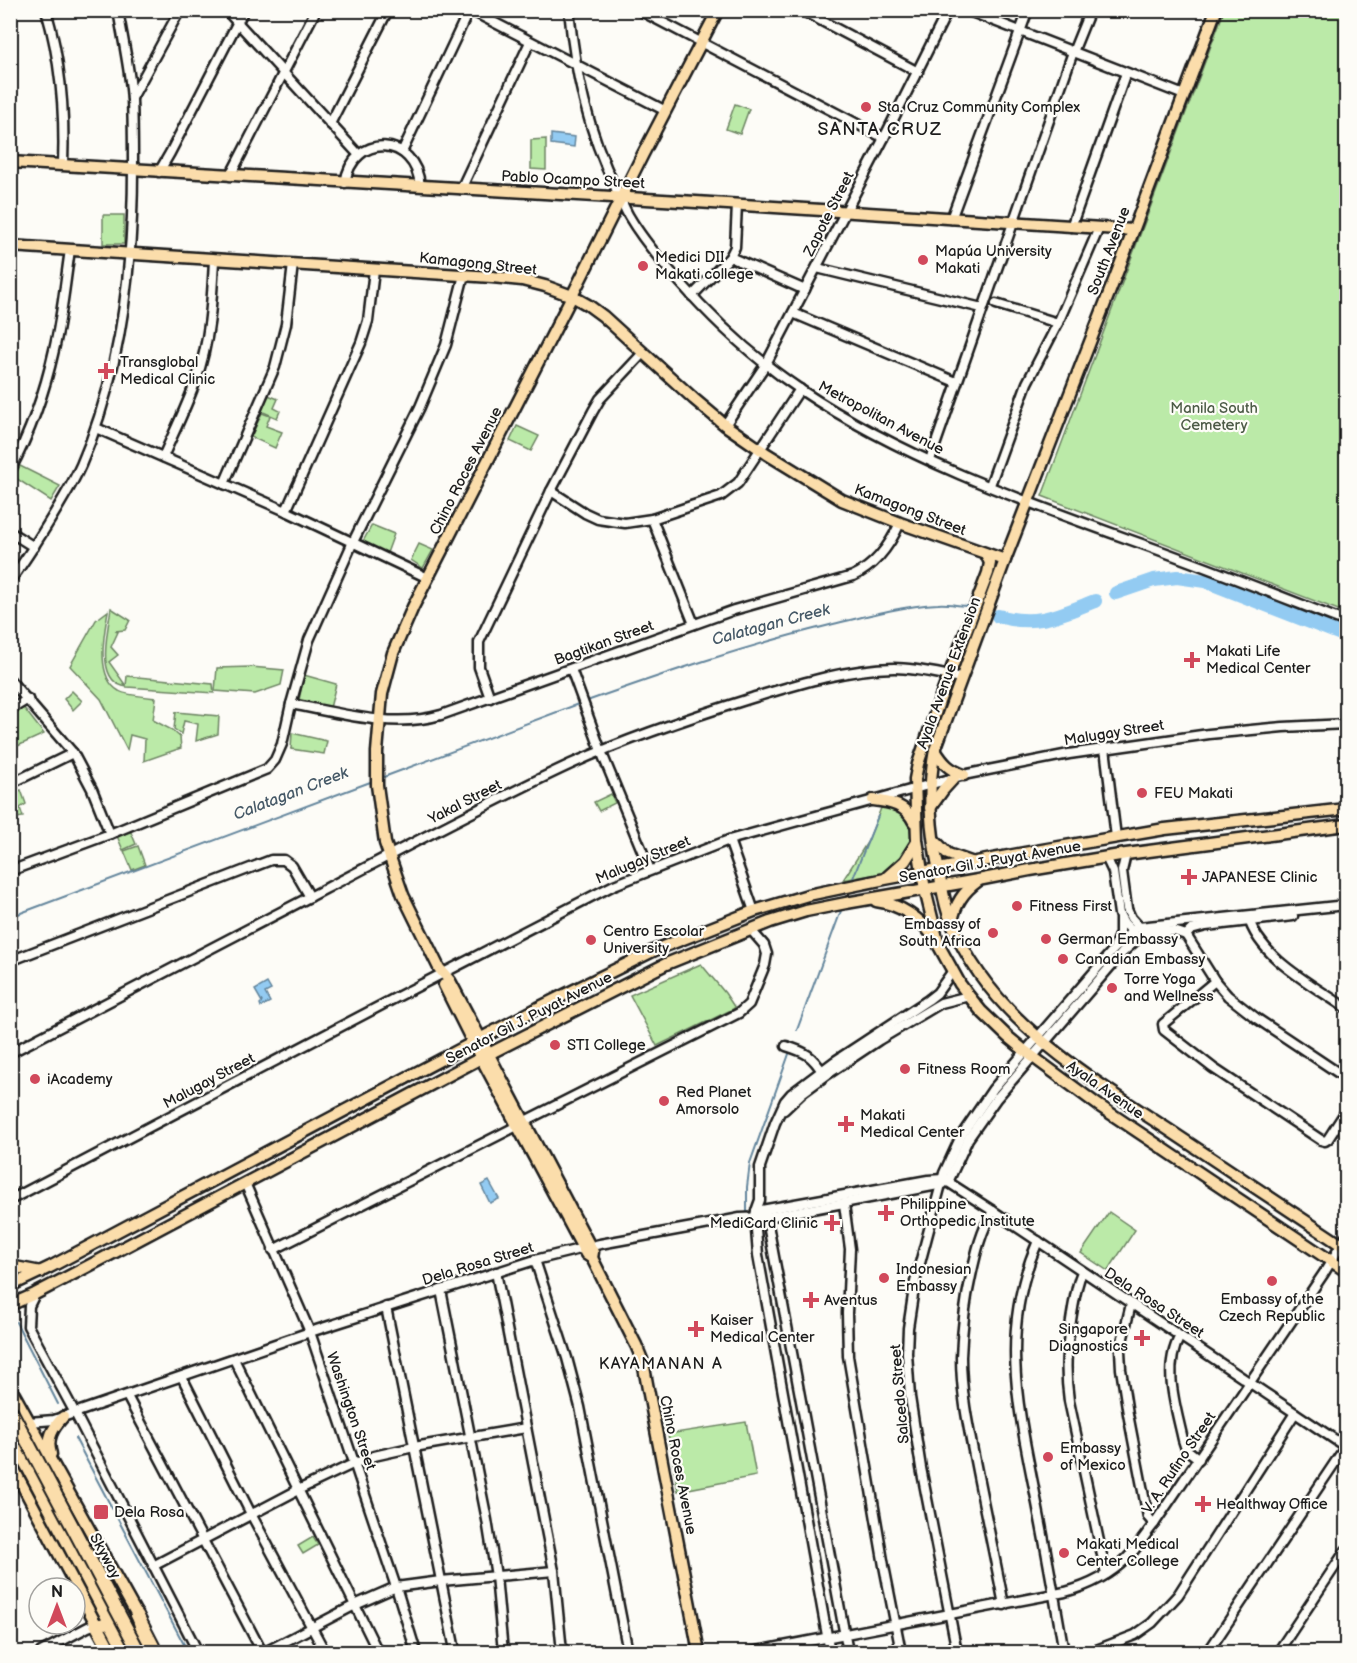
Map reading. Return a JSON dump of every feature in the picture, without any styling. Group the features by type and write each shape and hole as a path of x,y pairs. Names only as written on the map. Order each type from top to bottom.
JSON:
{"highway":[{"name":"Skyway","path":"10,1409 139,1653"},
{"name":"Skyway","path":"10,1433 125,1653"},
{"path":"137,1615 156,1653"},
{"path":"102,1624 110,1652"}],"main road":[{"name":"Chino Roces Avenue","path":"699,1653 642,1362 632,1336 589,1251 476,1041 410,911 385,843 376,773 382,694 393,654 404,626 718,10"},
{"name":"South Avenue","path":"1029,501 1216,10"},
{"name":"Pablo Ocampo Street","path":"10,162 1133,230"},
{"name":"Kamagong Street","path":"11,246 464,275 522,280 546,286 572,296 603,316 642,353 725,424 760,450 842,500 1005,561"},
{"name":"Ayala Avenue Extension","path":"938,868 930,808 930,784 936,750 1029,501"},
{"name":"Ayala Avenue Extension","path":"922,872 916,825 915,789 918,764 988,573 990,563 986,554"},
{"path":"988,573 1005,561"},
{"path":"930,808 943,790 959,777 943,763 936,750"},
{"path":"873,800 901,806 912,817 916,825"},
{"name":"Senator Gil J. Puyat Avenue","path":"10,1286 41,1272 538,1008 655,950 754,912 808,895 938,868 1116,837 1165,829 1347,809"},
{"name":"Senator Gil J. Puyat Avenue","path":"10,1305 35,1294 484,1056 666,964 751,930 806,911 864,899 1106,857 1347,825"},
{"path":"934,839 948,854 975,863"},
{"path":"885,879 905,861 917,842"},
{"name":"Ayala Avenue","path":"938,868 951,923 970,960 998,998 1041,1040 1110,1092 1346,1243"},
{"name":"Ayala Avenue","path":"922,872 939,946 952,972 987,1017 1029,1054 1098,1105 1347,1271"},
{"path":"951,923 957,904 978,880"},
{"path":"864,899 880,901 909,913 921,922 939,946"},
{"path":"10,1266 41,1272"},
{"path":"10,1387 137,1615 146,1653"},
{"path":"57,1471 49,1450 49,1442 53,1428 63,1417"},
{"path":"10,1442 71,1556 102,1624"},
{"path":"10,1462 102,1624 125,1653"},
{"path":"86,1549 146,1653"}],"street":[{"path":"46,10 62,95 63,165"},
{"path":"10,581 49,523 80,468 96,428 112,369 130,253 133,194 132,98 117,10"},
{"path":"132,98 180,10"},
{"path":"226,10 359,154"},
{"path":"159,172 244,10"},
{"path":"230,176 316,10"},
{"path":"330,124 388,10"},
{"path":"402,152 469,10 666,111"},
{"name":"Metropolitan Avenue","path":"568,10 582,97 609,175 629,217 664,264 692,296 766,363 800,389 868,430 930,459 1029,501 1347,622"},
{"path":"639,10 884,138"},
{"path":"801,10 918,72"},
{"name":"Zapote Street","path":"725,424 766,363 805,291 948,10"},
{"path":"966,10 1184,95"},
{"path":"951,219 1028,10"},
{"path":"930,459 1072,52 1090,10"},
{"path":"461,189 530,42"},
{"path":"1071,227 1125,73"},
{"path":"345,183 348,167 359,154 380,146 391,147 410,159 416,167 420,186"},
{"path":"692,296 730,256 735,247 737,206"},
{"path":"990,485 1027,383 1058,323 1099,228"},
{"path":"10,266 11,246"},
{"path":"10,471 33,419 52,359 70,250"},
{"path":"730,256 805,291"},
{"path":"163,457 197,379 210,315 214,260"},
{"path":"224,484 275,367 286,324 293,264"},
{"path":"817,268 982,308"},
{"path":"286,511 361,343 368,321 374,270"},
{"path":"10,871 111,834 267,769 275,760 282,744 309,640 353,542 420,407 446,345 464,275"},
{"path":"996,304 1058,323"},
{"path":"793,313 956,382"},
{"path":"490,698 479,667 479,642 551,491 600,399 642,353"},
{"path":"551,491 598,519 625,523 652,519 722,496 738,483 800,389"},
{"path":"96,428 286,511 428,578"},
{"path":"652,519 694,624"},
{"name":"Bagtikan Street","path":"291,704 379,720 427,719 734,610 863,572 888,546 900,523"},
{"path":"10,532 34,547"},
{"name":"Yakal Street","path":"10,1053 390,855 542,778 601,752 692,717 814,680 895,668 961,678"},
{"path":"571,669 601,752 650,870"},
{"path":"10,680 73,753 92,789 111,834"},
{"path":"10,710 28,699"},
{"name":"Malugay Street","path":"10,1200 440,972 614,885 729,840 930,784 1014,764 1105,748 1209,734 1347,724"},
{"path":"1105,748 1116,837"},
{"path":"10,784 73,753"},
{"path":"729,840 754,912"},
{"path":"1126,854 1122,871 1127,909 1138,932"},
{"path":"1106,857 1113,872 1119,914 1120,933 1113,950"},
{"path":"10,961 272,860 284,860 292,866 310,897"},
{"path":"1041,1040 1113,950 1138,932 1248,918 1346,910"},
{"path":"1119,914 1124,923 1138,932 1174,931 1186,935 1215,981 1228,996 1256,1018 1347,1078"},
{"path":"1186,935 1191,930 1248,918"},
{"path":"1248,918 1274,957 1347,1008"},
{"path":"273,1250 739,1013 749,1004 768,954 764,945 751,930"},
{"path":"1041,1040 1122,953 1138,932"},
{"path":"830,1653 758,1255 756,1214 760,1200 760,1167 779,1114 835,1060 938,993 952,972"},
{"path":"1215,981 1163,1024 1164,1030 1213,1068 1321,1140 1328,1139 1347,1111"},
{"path":"823,1073 941,1003 969,996"},
{"name":"Salcedo Street","path":"957,1653 921,1468 910,1397 908,1328 915,1282 944,1182 982,1118 1041,1040"},
{"path":"786,1046 825,1062 835,1060"},
{"path":"813,1058 823,1073"},
{"name":"Dela Rosa Street","path":"766,1213 928,1180 944,1182 993,1211 1346,1447"},
{"name":"Dela Rosa Street","path":"29,1422 50,1421 63,1417 310,1332 535,1260 589,1251 756,1214 844,1204 944,1182"},
{"name":"Washington Street","path":"245,1183 310,1332 416,1653"},
{"path":"760,1200 766,1213 848,1653"},
{"path":"844,1204 850,1249 847,1312 848,1356 901,1653"},
{"path":"993,1211 975,1256 965,1308 961,1358 969,1427 1004,1605"},
{"path":"1038,1241 1020,1294 1015,1343 1015,1371 1018,1407 1064,1653"},
{"name":"V. A. Rufino Street","path":"752,1653 1054,1595 1078,1588 1106,1574 1128,1557 1154,1524 1346,1243"},
{"path":"535,1260 580,1407 628,1653"},
{"path":"496,1272 554,1570 562,1653"},
{"path":"1082,1272 1066,1347 1066,1376 1106,1574"},
{"path":"441,1290 484,1503 496,1576 503,1653"},
{"path":"35,1294 28,1306 28,1326 198,1653"},
{"path":"1131,1304 1120,1350 1121,1369 1148,1517 1154,1524"},
{"path":"386,1307 454,1645 452,1653"},
{"path":"1180,1336 1173,1352 1172,1384 1186,1449 1199,1459"},
{"path":"234,1359 378,1653"},
{"path":"182,1377 325,1653"},
{"path":"127,1396 263,1653 355,1605 396,1587 554,1570"},
{"path":"1091,1653 1135,1635 1152,1623 1178,1594 1295,1413"},
{"path":"153,1566 298,1490 355,1463 414,1447 526,1428"},
{"path":"1208,1653 1346,1447"},
{"path":"1278,1653 1347,1550"},
{"path":"40,1653 88,1627 102,1624"}],"green space":[{"name":"Manila South Cemetery","path":"1224,11 1346,11 1346,613 1042,496"},
{"path":"735,104 749,109 740,134 726,129"},
{"path":"546,139 546,170 531,169 531,140"},
{"path":"103,215 124,215 124,244 103,244"},
{"path":"268,395 278,399 274,408 280,411 277,418 261,411"},
{"path":"262,413 270,416 266,426 282,432 275,448 251,437"},
{"path":"517,426 539,436 531,451 510,441"},
{"path":"20,466 60,486 51,501 14,477"},
{"path":"372,525 394,534 387,553 362,543"},
{"path":"419,544 433,550 423,568 411,560"},
{"path":"111,608 130,620 125,630 115,631 118,632 111,647 118,655 109,662 126,686 127,676 213,684 214,693 127,687 117,683 110,676 106,655"},
{"path":"108,611 103,654 104,666 111,684 122,692 156,698 153,720 180,737 181,748 144,761 145,739 130,735 127,750 101,699 70,666 96,620"},
{"path":"251,667 284,670 281,685 255,694 215,691 217,668"},
{"path":"304,675 336,684 330,708 299,700"},
{"path":"72,691 82,701 73,710 64,699"},
{"path":"23,707 44,734 11,749 10,715"},
{"path":"176,712 219,716 218,734 196,741 198,724 184,721 181,734 174,729"},
{"path":"292,733 327,741 324,754 291,749"},
{"path":"21,790 26,804 20,808 23,817 17,818 11,803 11,793"},
{"path":"611,794 615,803 599,811 594,802"},
{"path":"883,803 912,817 917,840 900,870 843,880 868,841"},
{"path":"130,830 136,844 123,850 117,836"},
{"path":"138,846 145,865 132,870 124,851"},
{"path":"701,964 735,1008 657,1046 630,995"},
{"path":"1109,1212 1135,1230 1108,1271 1081,1253"},
{"path":"746,1422 756,1476 678,1491 668,1434"},
{"path":"313,1537 318,1545 303,1554 298,1546"}],"water":[{"path":"551,134 575,137 574,147 551,144"},
{"path":"267,983 271,990 265,993 270,1002 261,1007 262,1002 255,990"},
{"path":"489,1181 499,1199 490,1203 481,1185"}],"waterway":[{"name":"Calatagan Creek","path":"1116,593 1154,580 1177,577 1205,581 1346,636"},
{"name":"Calatagan Creek","path":"998,616 1036,620 1059,615 1095,601"},
{"name":"Calatagan Creek","path":"587,701 736,651 853,619 924,605 969,606"},
{"name":"Calatagan Creek","path":"990,612 998,616"},
{"name":"Calatagan Creek","path":"381,778 581,703"},
{"name":"Calatagan Creek","path":"10,917 373,781"},
{"path":"851,883 878,816"},
{"path":"797,1030 842,908"},
{"path":"747,1214 750,1163 789,1054"},
{"path":"16,1322 58,1404"},
{"path":"75,1438 188,1652"},
{"path":"823,1639 825,1651"}],"place":[{"name":"Sta. Cruz Community Complex","path":"866,107"},
{"name":"Mapúa University Makati","path":"923,260"},
{"name":"Medici DII Makati college","path":"643,266"},
{"name":"Transglobal Medical Clinic","path":"106,371"},
{"name":"Makati Life Medical Center","path":"1192,660"},
{"name":"FEU Makati","path":"1142,793"},
{"name":"JAPANESE Clinic","path":"1189,877"},
{"name":"Fitness First","path":"1017,906"},
{"name":"Embassy of South Africa","path":"993,933"},
{"name":"German Embassy","path":"1046,939"},
{"name":"Centro Escolar University","path":"591,940"},
{"name":"Canadian Embassy","path":"1063,959"},
{"name":"Torre Yoga and Wellness","path":"1112,988"},
{"name":"STI College","path":"555,1045"},
{"name":"Fitness Room","path":"905,1069"},
{"name":"iAcademy","path":"35,1079"},
{"name":"Red Planet Amorsolo","path":"664,1101"},
{"name":"Makati Medical Center","path":"846,1124"},
{"name":"Philippine Orthopedic Institute","path":"886,1213"},
{"name":"MediCard Clinic","path":"832,1223"},
{"name":"Indonesian Embassy","path":"884,1278"},
{"name":"Embassy of the Czech Republic","path":"1272,1281"},
{"name":"Aventus","path":"811,1300"},
{"name":"Kaiser Medical Center","path":"696,1329"},
{"name":"Singapore Diagnostics","path":"1142,1338"},
{"name":"Embassy of Mexico","path":"1048,1457"},
{"name":"Healthway Office","path":"1203,1504"},
{"name":"Dela Rosa","path":"101,1512"},
{"name":"Makati Medical Center College","path":"1064,1553"}],"district":[{"name":"SANTA CRUZ","path":"880,129"},
{"name":"KAYAMANAN A","path":"661,1364"}]}
